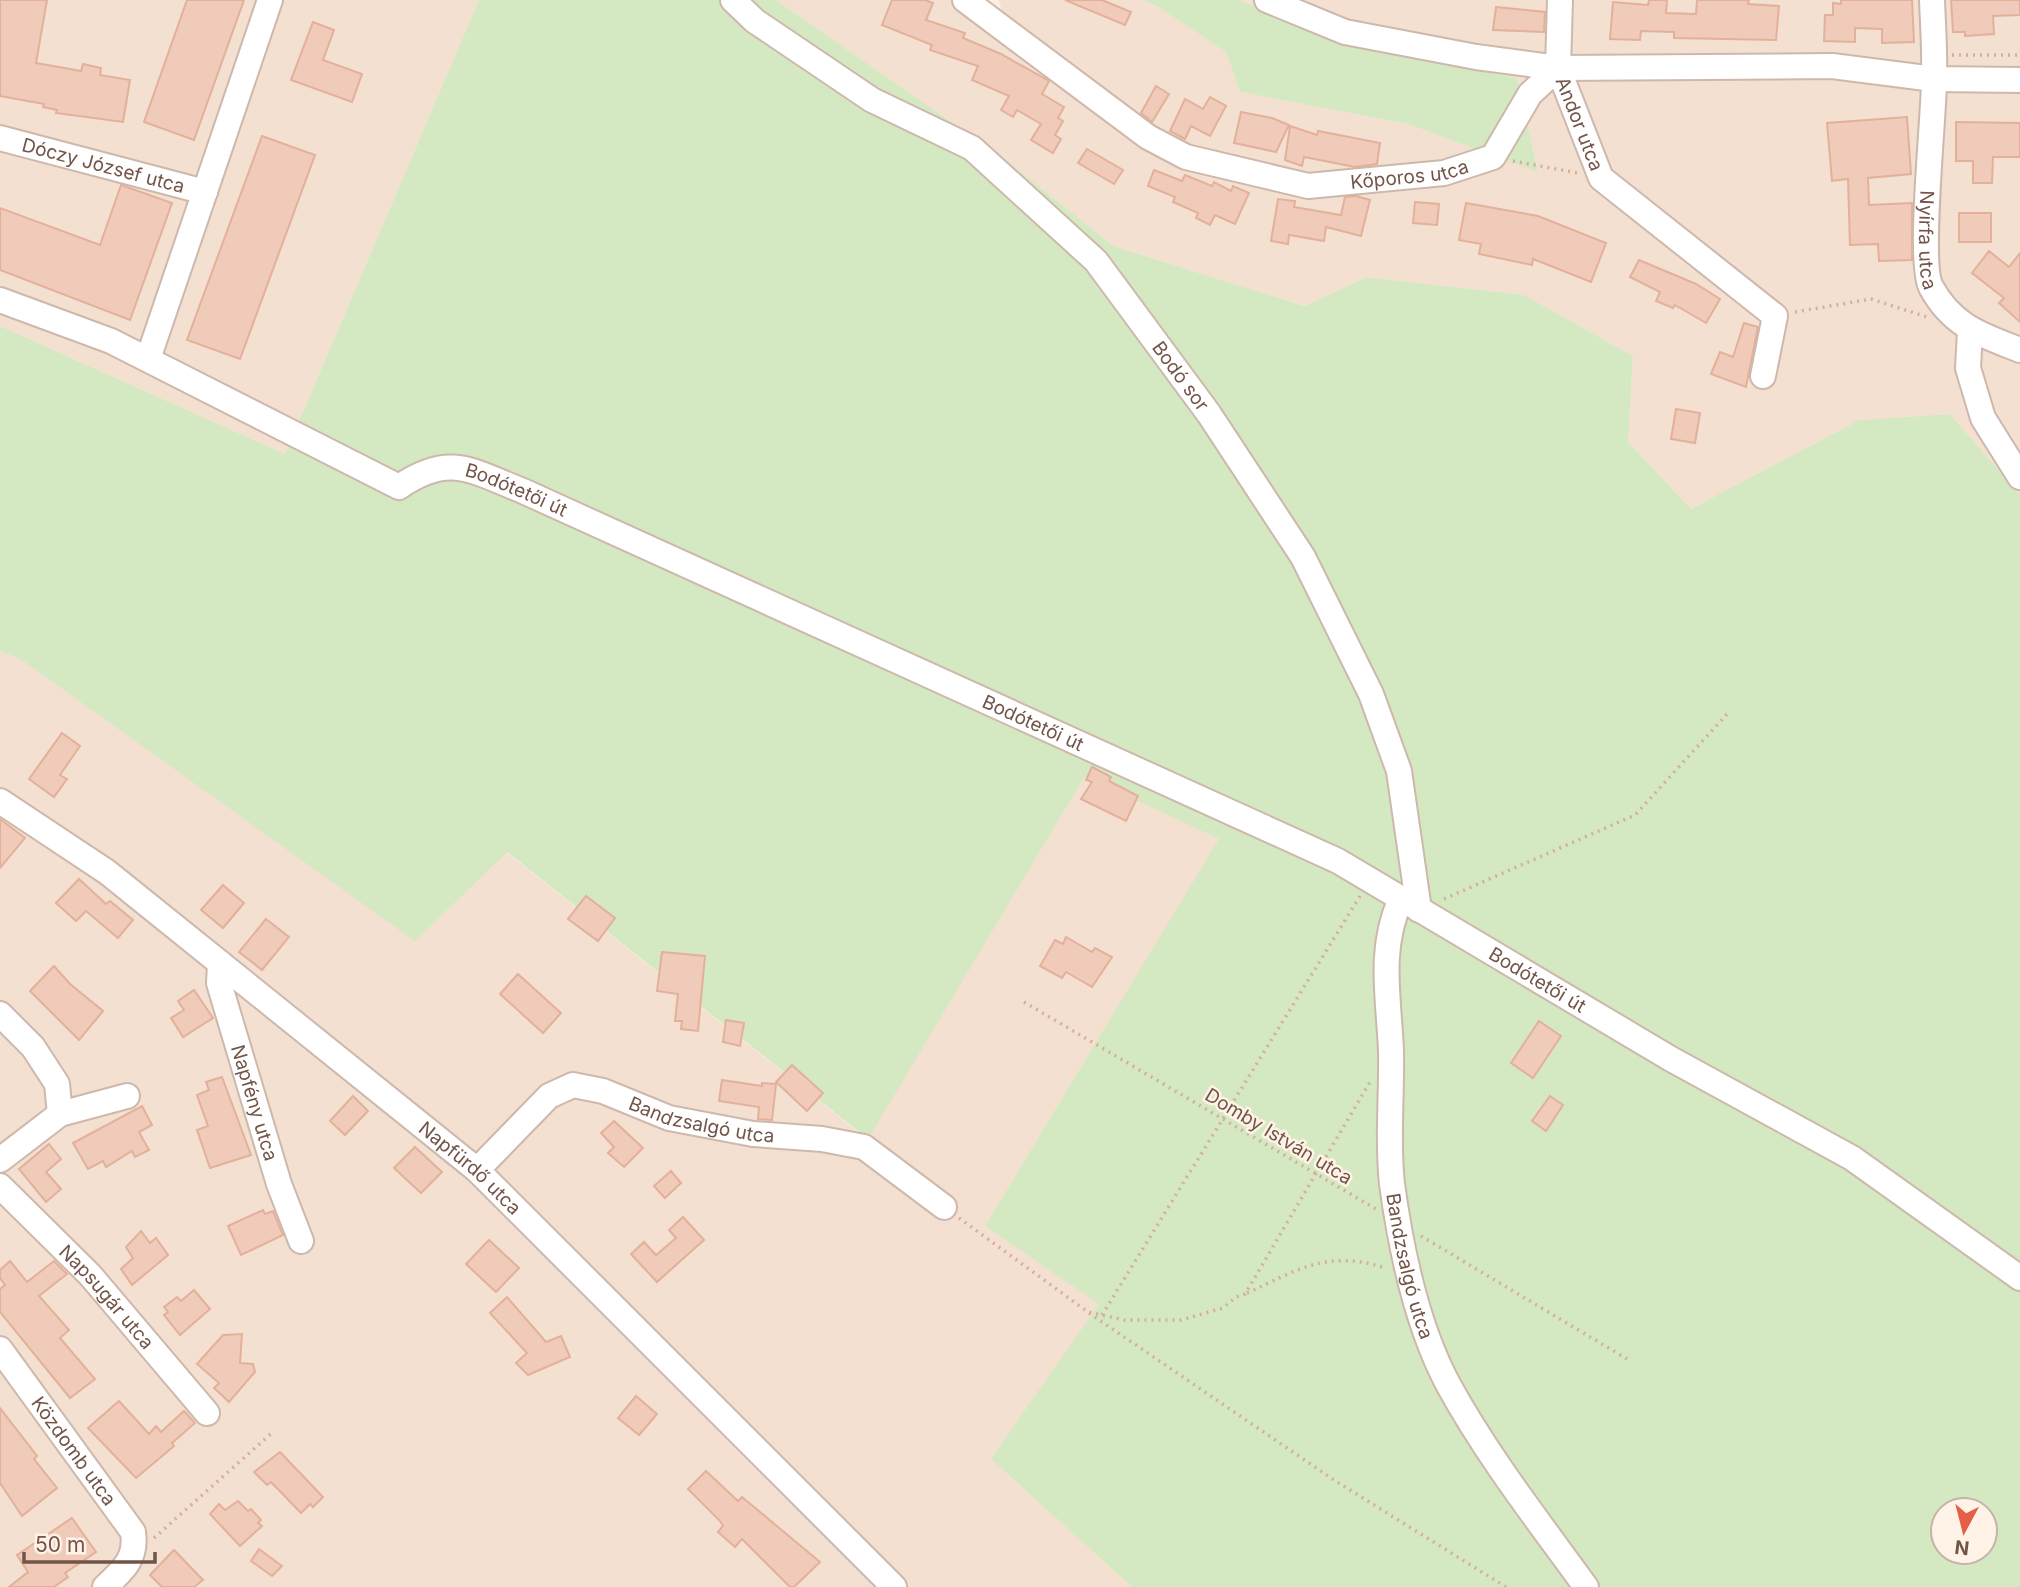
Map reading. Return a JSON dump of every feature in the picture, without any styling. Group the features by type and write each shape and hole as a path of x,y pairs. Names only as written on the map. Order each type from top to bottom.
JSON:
{"street":[{"name":"Dóczy József utca","path":"148,359 270,0"},
{"name":"Bodó sor","path":"733,0 755,21 872,100 972,148 1096,261 1209,414 1303,557 1371,694 1399,771 1409,905"},
{"name":"Kőporos utca","path":"965,0 1148,137 1186,157 1308,186 1444,173 1493,157 1530,94 1558,68"},
{"path":"1267,0 1345,32 1476,57 1558,68 1560,0"},
{"name":"Nyírfa utca","path":"1933,0 1934,67 1927,253 1930,285 1950,313 1970,331 2020,350"},
{"name":"Andor utca","path":"1776,316 1601,178 1558,68 1934,67 2020,80"},
{"name":"Dóczy József utca","path":"0,138 205,192"},
{"name":"Bodótetői út","path":"0,300 111,341 399,487 425,471 444,466 468,469 523,491 1338,862 1671,1059 1852,1158 2020,1278"},
{"path":"1763,376 1776,316"},
{"path":"1970,331 1968,368 1983,418 2020,477"},
{"name":"Napfürdő utca","path":"0,800 107,872 477,1170 894,1587"},
{"name":"Bandzsalgó utca","path":"1409,905 1389,925 1385,969 1391,1049 1392,1181 1408,1276 1448,1385 1493,1457 1587,1587"},
{"name":"Napfény utca","path":"220,963 219,983 279,1184 301,1241"},
{"path":"0,1014 33,1047 57,1084 60,1114"},
{"name":"Bandzsalgó utca","path":"477,1170 549,1096 573,1085 603,1091 669,1118 753,1134 822,1139 864,1147 944,1207"},
{"path":"0,1160 60,1114 127,1096"},
{"name":"Napsugár utca","path":"0,1186 90,1275 207,1413"},
{"name":"Közdomb utca","path":"0,1349 124,1516 133,1532 135,1545 132,1558"},
{"path":"105,1587 132,1558"}],"path":[{"path":"1934,67 2020,55"},
{"path":"1493,157 1601,178"},
{"path":"1776,316 1871,299 1933,319"},
{"path":"1409,905 1634,815 1728,713"},
{"path":"1102,1315 1369,880"},
{"name":"Domby István utca","path":"1024,1002 1627,1359"},
{"path":"1245,1294 1391,1049"},
{"path":"944,1207 1088,1312 1334,1480 1506,1587"},
{"path":"1088,1312 1124,1320 1181,1320 1223,1308 1236,1297 1318,1261 1350,1259 1408,1276"},
{"path":"132,1558 274,1431"}],"shaded area":[{"path":"0,0 479,0 285,454 0,326"},
{"path":"776,0 972,0 1004,21 999,0 1143,0 1157,6 1226,52 1240,92 1408,124 1538,171 1517,78 1366,49 1239,0 2020,0 2020,495 1950,414 1859,420 1691,509 1628,442 1633,356 1524,295 1367,277 1304,306 1113,246 1006,160"},
{"path":"0,651 506,852 867,1139 1085,776 1220,839 985,1226 1100,1304 991,1459 1132,1587 0,1587"}],"green space":[{"path":"479,0 776,0 1006,160 1113,246 1304,306 1367,277 1524,295 1633,356 1628,442 1691,509 1859,420 1950,414 2020,495 2020,1587 1132,1587 991,1459 1099,1304 985,1226 1219,839 1085,776 868,1139 507,852 415,941 22,660 0,651 0,326 285,454"},
{"path":"1143,0 1239,0 1366,49 1517,78 1538,172 1408,124 1240,92 1226,52 1157,6"}],"building":[{"path":"0,0 47,0 36,63 81,71 83,64 101,68 100,75 130,80 123,122 56,113 57,110 43,107 44,104 0,96"},
{"path":"187,0 244,0 194,140 144,122"},
{"path":"892,0 925,0 933,3 926,20 965,33 963,38 1001,54 1049,81 1042,94 1064,107 1058,118 1063,121 1055,135 1061,139 1053,153 1031,140 1041,124 1017,110 1013,117 1001,110 1009,96 972,80 978,66 930,50 932,45 882,25"},
{"path":"1065,0 1102,0 1131,12 1125,25"},
{"path":"1649,0 1667,0 1666,13 1696,14 1697,0 1749,0 1748,4 1779,6 1776,40 1674,38 1674,32 1641,31 1640,40 1610,39 1613,2 1648,5"},
{"path":"1841,0 1912,0 1914,42 1882,43 1882,29 1855,28 1855,42 1824,41 1825,15 1833,15 1833,3 1841,4"},
{"path":"1951,0 2020,0 2020,15 1993,16 1994,34 1965,36 1965,32 1953,32"},
{"path":"1496,7 1545,12 1544,32 1493,30"},
{"path":"313,22 334,30 323,60 362,74 352,102 291,80"},
{"path":"1156,86 1169,94 1152,122 1141,113"},
{"path":"1210,97 1226,106 1210,136 1191,126 1185,139 1170,131 1185,99 1203,109"},
{"path":"1241,112 1272,118 1289,125 1276,152 1234,143"},
{"path":"1907,117 1911,174 1868,178 1869,205 1912,203 1912,260 1879,261 1878,244 1850,245 1848,179 1832,181 1827,123"},
{"path":"1956,122 2020,123 2020,157 1993,157 1992,183 1973,183 1973,161 1956,161"},
{"path":"1290,126 1317,135 1318,131 1380,143 1377,164 1355,167 1304,157 1302,166 1285,160"},
{"path":"262,136 315,155 240,359 187,340"},
{"path":"1087,149 1123,170 1114,184 1078,163"},
{"path":"1154,170 1182,181 1185,175 1212,186 1214,182 1231,191 1233,186 1249,193 1235,224 1215,215 1210,225 1196,218 1198,213 1173,202 1175,197 1148,186"},
{"path":"121,185 172,203 130,320 0,270 0,208 100,245"},
{"path":"1356,196 1370,200 1361,236 1326,227 1324,241 1289,235 1288,244 1271,241 1278,199 1295,201 1294,207 1341,215 1345,197"},
{"path":"1415,202 1439,204 1437,225 1413,223"},
{"path":"1466,203 1538,216 1606,243 1591,282 1533,259 1532,265 1479,254 1481,244 1459,240"},
{"path":"1959,213 1991,213 1991,242 1959,242"},
{"path":"1989,251 2009,267 2020,253 2020,322 1999,303 2004,298 1972,273"},
{"path":"1639,260 1696,284 1720,299 1706,323 1675,305 1673,308 1656,301 1660,292 1630,277"},
{"path":"1744,323 1758,327 1746,387 1711,374 1720,352 1733,357"},
{"path":"1676,409 1700,413 1695,443 1671,439"},
{"path":"62,733 80,746 60,775 67,779 54,797 29,779"},
{"path":"1092,767 1111,777 1109,781 1138,796 1126,821 1081,799 1092,782 1086,780"},
{"path":"0,819 25,838 0,868"},
{"path":"79,879 106,904 110,901 133,920 118,938 86,911 76,921 56,903"},
{"path":"223,885 244,903 223,928 201,910"},
{"path":"586,896 615,918 598,941 568,919"},
{"path":"266,919 289,937 262,970 239,952"},
{"path":"1066,937 1092,952 1095,948 1112,957 1092,987 1066,972 1062,978 1040,966 1055,940 1063,944"},
{"path":"662,952 705,956 698,1031 681,1029 682,1021 675,1021 678,994 657,991"},
{"path":"54,966 70,984 103,1011 79,1040 30,991"},
{"path":"518,974 561,1013 543,1033 500,994"},
{"path":"194,990 213,1018 183,1037 171,1018 184,1010 178,1001"},
{"path":"726,1020 744,1023 740,1046 723,1042"},
{"path":"1539,1021 1561,1036 1533,1078 1511,1063"},
{"path":"792,1065 823,1093 807,1111 776,1082"},
{"path":"222,1077 251,1155 210,1168 197,1130 208,1126 197,1095 209,1090 206,1082"},
{"path":"722,1080 762,1086 762,1083 776,1084 772,1120 758,1119 759,1107 719,1101"},
{"path":"353,1096 368,1111 345,1135 330,1121"},
{"path":"1550,1096 1563,1105 1546,1131 1532,1121"},
{"path":"142,1106 152,1125 139,1132 149,1150 135,1157 132,1151 106,1167 103,1161 88,1169 73,1143"},
{"path":"614,1121 643,1148 624,1167 608,1153 614,1147 601,1133"},
{"path":"49,1144 61,1159 46,1172 61,1189 46,1202 19,1169"},
{"path":"415,1147 442,1172 421,1193 394,1168"},
{"path":"671,1171 681,1183 665,1198 654,1186"},
{"path":"263,1210 265,1214 273,1211 283,1235 241,1255 228,1226"},
{"path":"683,1217 704,1240 657,1282 631,1254 644,1242 656,1255 676,1238 669,1230"},
{"path":"141,1231 150,1243 156,1238 168,1255 132,1285 121,1269 133,1258 126,1247"},
{"path":"489,1240 519,1268 496,1292 466,1264"},
{"path":"10,1261 27,1282 54,1261 67,1274 39,1296 69,1330 60,1338 95,1379 70,1398 0,1312 0,1289 5,1285 0,1278 0,1270"},
{"path":"194,1290 210,1309 180,1335 164,1315 168,1312 164,1307 177,1297 181,1301"},
{"path":"507,1297 546,1342 561,1336 570,1357 528,1375 516,1363 527,1353 490,1313"},
{"path":"242,1334 240,1363 253,1364 255,1372 229,1402 214,1388 219,1383 197,1364 223,1335"},
{"path":"636,1396 657,1414 639,1435 618,1418"},
{"path":"119,1401 149,1434 156,1426 161,1432 184,1411 195,1423 172,1443 174,1446 136,1478 88,1428"},
{"path":"0,1408 37,1456 34,1459 57,1488 22,1516 0,1483"},
{"path":"280,1452 323,1497 313,1507 310,1504 301,1513 271,1482 267,1485 254,1472"},
{"path":"706,1471 738,1501 742,1497 820,1562 794,1587 790,1587 742,1539 735,1547 718,1532 723,1526 720,1521 688,1489"},
{"path":"238,1501 248,1511 251,1509 261,1520 258,1523 262,1526 240,1546 210,1514 219,1504 225,1510"},
{"path":"72,1518 96,1552 65,1573 68,1577 54,1587 9,1587 28,1572 17,1555"},
{"path":"259,1549 282,1566 272,1576 251,1561"},
{"path":"174,1550 203,1580 194,1587 162,1587 150,1575"}]}
